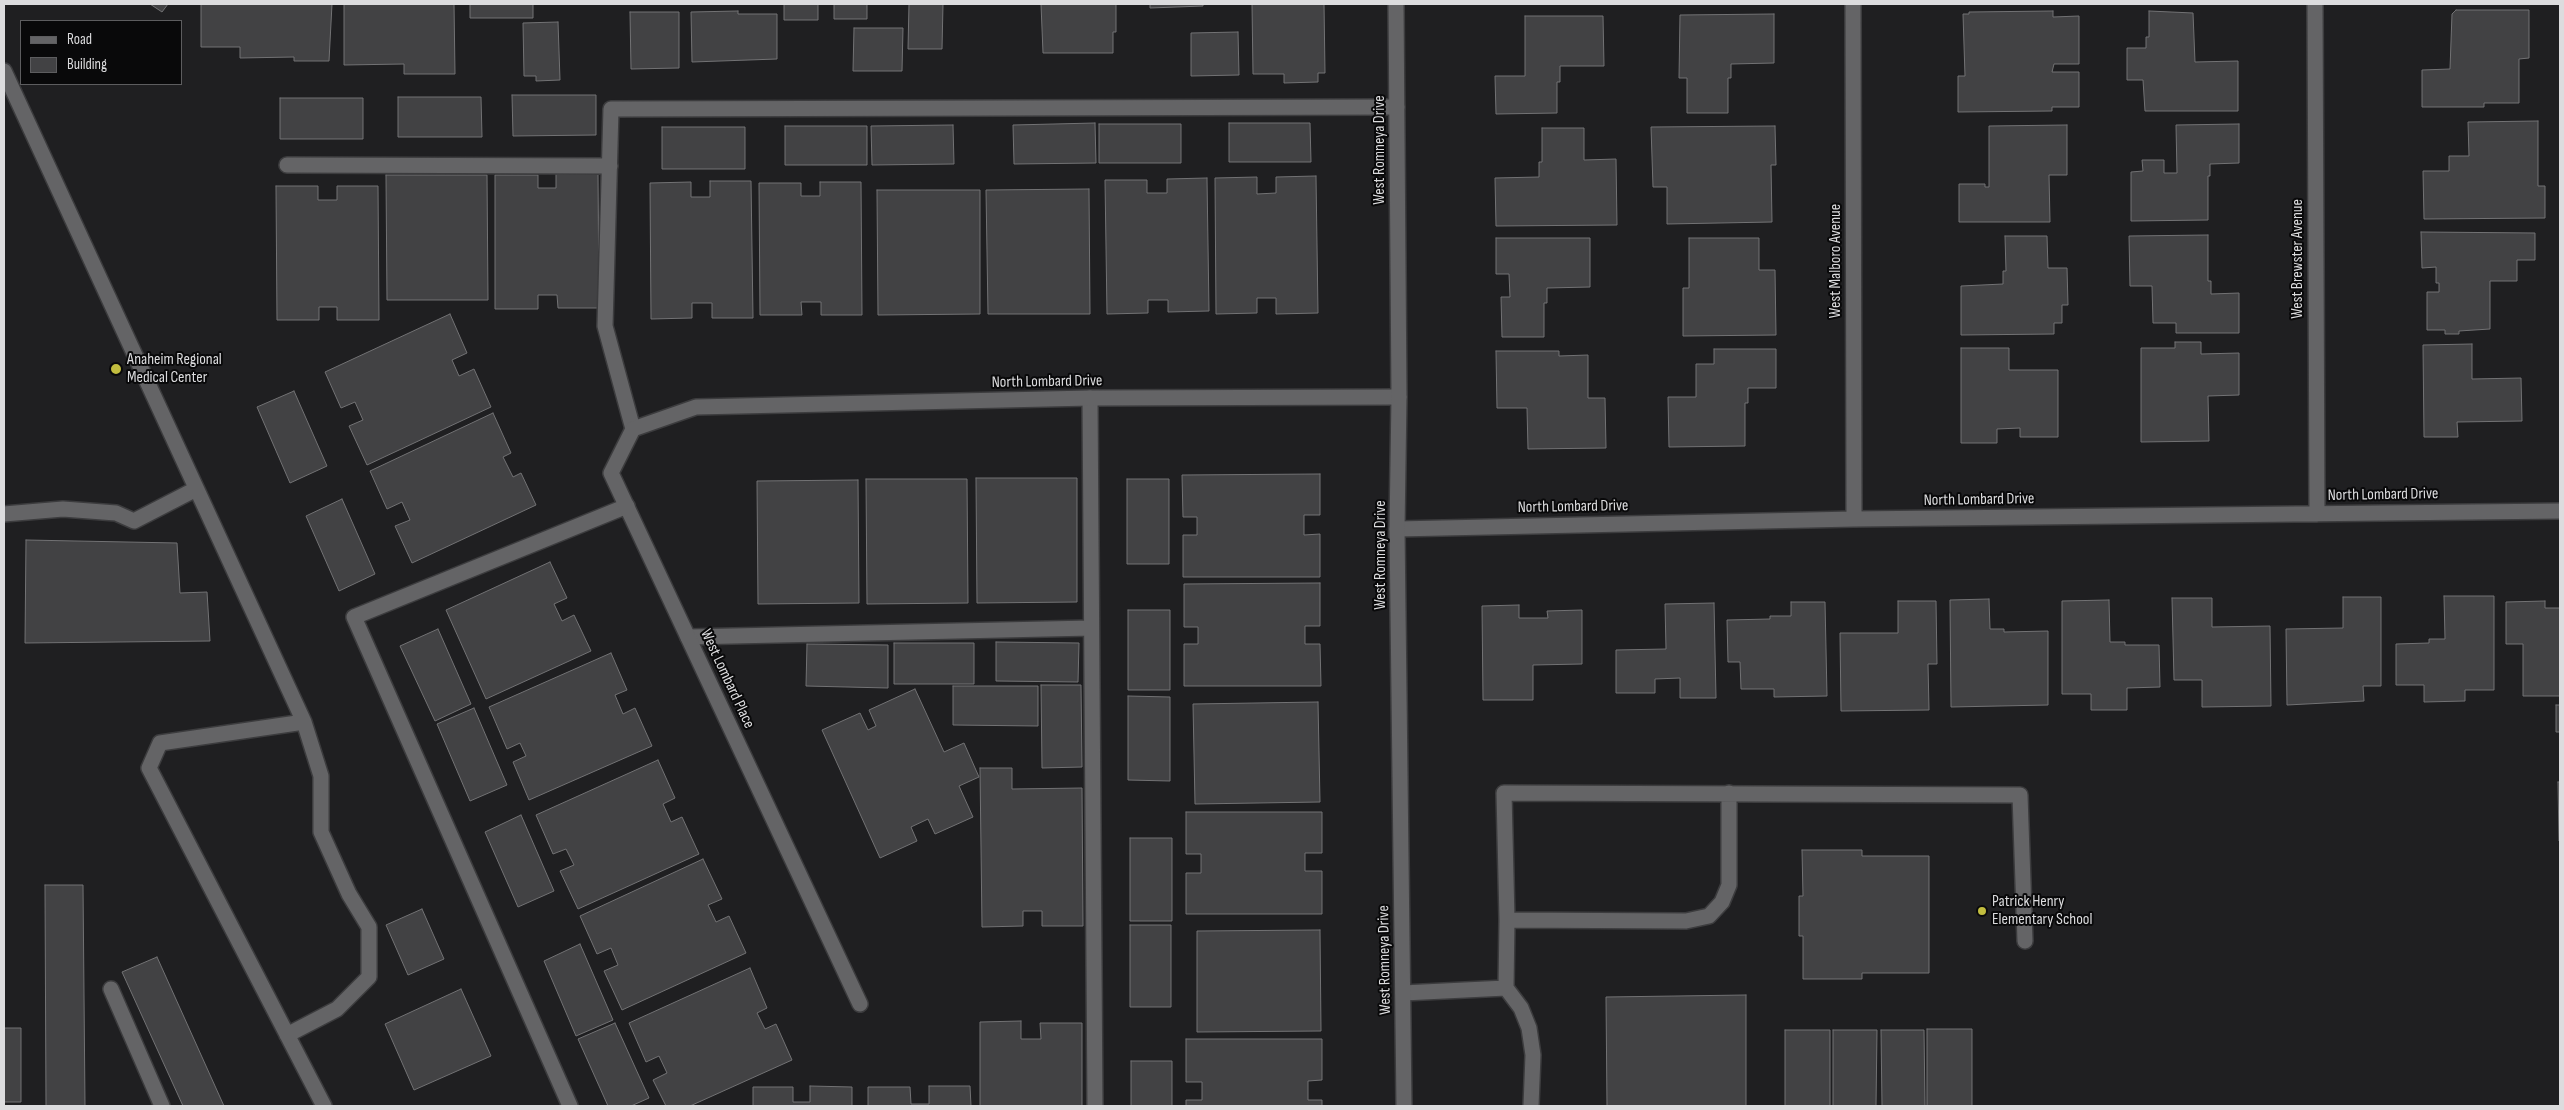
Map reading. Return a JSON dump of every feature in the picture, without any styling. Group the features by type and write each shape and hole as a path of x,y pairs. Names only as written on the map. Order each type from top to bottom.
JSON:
{"street":[{"name":"West Romneya Drive","path":"1396,4 1399,397 1397,529 1404,1106"},
{"name":"West Malboro Avenue","path":"1853,4 1854,519"},
{"name":"West Brewster Avenue","path":"2315,4 2317,514"},
{"path":"4,71 304,722 321,776 321,832 349,894 368,927 368,977 337,1009 287,1035"},
{"path":"633,429 606,326 612,110 1397,107"},
{"path":"287,165 610,166"},
{"name":"North Lombard Drive","path":"633,429 696,407 1090,398 1399,397"},
{"path":"1090,398 1094,1106"},
{"name":"West Lombard Place","path":"633,429 611,473 860,1004"},
{"path":"4,514 63,509 116,513 134,521 196,489"},
{"path":"570,1106 354,617 627,506"},
{"name":"North Lombard Drive","path":"1397,529 1854,519 2560,511"},
{"path":"688,637 1091,628"},
{"path":"304,722 160,744 149,768 324,1106"},
{"path":"1531,1106 1533,1055 1529,1028 1521,1008 1506,988 1507,920 1504,793 2020,795 2025,941"},
{"path":"1507,920 1686,921 1709,916 1722,902 1729,885 1729,793"},
{"path":"1402,993 1506,988"},
{"path":"111,989 162,1106"}],"building":[{"path":"150,4 168,4 162,12"},
{"path":"201,4 332,4 329,61 294,61 294,57 240,58 240,47 201,47"},
{"path":"344,4 454,4 455,74 404,74 404,64 344,65"},
{"path":"470,4 533,4 533,18 470,18"},
{"path":"784,4 818,4 818,20 784,20"},
{"path":"834,4 867,4 867,19 834,19"},
{"path":"909,4 943,4 942,49 908,49"},
{"path":"1041,4 1116,4 1116,32 1113,32 1113,53 1043,53"},
{"path":"1150,4 1203,4 1203,6 1150,8"},
{"path":"1252,4 1324,4 1325,73 1318,73 1318,82 1284,83 1284,74 1253,74"},
{"path":"2456,10 2529,10 2529,58 2519,59 2519,103 2484,103 2484,107 2422,107 2422,70 2450,69 2452,14"},
{"path":"738,11 738,14 777,14 777,59 692,62 691,12"},
{"path":"2053,11 2053,17 2079,16 2079,64 2054,64 2052,72 2079,72 2079,107 2052,107 2052,111 1958,112 1958,76 1965,76 1963,14 1969,14 1969,12"},
{"path":"2149,11 2193,13 2195,62 2238,61 2238,111 2145,111 2143,80 2127,80 2127,48 2146,48 2146,37 2149,37"},
{"path":"630,12 679,12 679,68 631,69"},
{"path":"1774,14 1774,63 1731,64 1731,78 1728,78 1728,113 1687,113 1687,78 1679,78 1680,15"},
{"path":"1525,16 1603,16 1604,66 1560,66 1560,82 1557,82 1557,113 1496,114 1495,76 1525,76"},
{"path":"558,22 560,80 536,81 536,76 524,76 523,23"},
{"path":"854,28 903,28 902,71 853,71"},
{"path":"1238,32 1239,75 1191,76 1191,33"},
{"path":"512,95 596,95 596,135 513,136"},
{"path":"398,97 481,97 482,137 398,137"},
{"path":"280,98 363,98 363,139 280,139"},
{"path":"2538,121 2538,186 2545,186 2545,218 2424,219 2423,171 2449,171 2449,156 2469,156 2468,122"},
{"path":"1095,123 1096,163 1014,164 1013,125"},
{"path":"1229,123 1310,123 1311,162 1229,162"},
{"path":"1099,124 1181,124 1181,163 1099,163"},
{"path":"2239,124 2239,163 2210,164 2210,176 2208,176 2208,220 2131,221 2131,172 2143,171 2142,160 2164,160 2164,173 2177,173 2176,125"},
{"path":"953,125 954,164 872,165 871,126"},
{"path":"2067,125 2067,175 2049,175 2050,222 1959,222 1959,184 1985,184 1985,187 1989,187 1989,126"},
{"path":"785,126 867,126 867,165 785,165"},
{"path":"1775,126 1776,165 1771,165 1772,222 1667,224 1667,187 1653,187 1651,127"},
{"path":"662,127 745,127 745,169 662,169"},
{"path":"1542,128 1584,128 1584,160 1616,159 1617,225 1496,226 1495,178 1539,177 1539,162 1542,162"},
{"path":"556,174 598,174 599,308 558,308 557,295 538,295 538,309 495,309 495,175 538,175 538,188 556,188"},
{"path":"386,175 487,175 488,300 387,300"},
{"path":"1316,176 1318,313 1276,314 1276,298 1257,298 1257,313 1216,314 1215,178 1257,177 1257,194 1276,193 1276,177"},
{"path":"1207,178 1209,311 1168,312 1168,300 1148,300 1148,313 1107,314 1105,180 1147,180 1147,193 1167,193 1167,179"},
{"path":"710,181 751,181 753,318 712,318 712,303 692,303 692,318 651,319 650,183 691,182 691,197 710,197"},
{"path":"820,182 861,182 862,315 821,315 821,302 801,302 802,315 760,315 759,183 801,183 801,196 820,196"},
{"path":"276,186 318,186 318,200 337,200 337,186 378,186 379,320 337,320 337,307 319,307 319,320 277,320"},
{"path":"1089,189 1090,314 988,314 986,190"},
{"path":"877,190 980,190 980,314 878,315"},
{"path":"2421,232 2535,233 2535,260 2517,260 2517,281 2490,281 2490,329 2459,331 2459,334 2445,334 2445,330 2427,330 2427,292 2439,292 2439,283 2436,283 2436,267 2422,268"},
{"path":"2208,235 2208,281 2211,281 2211,294 2239,293 2239,333 2176,333 2176,323 2153,323 2152,286 2130,286 2129,236"},
{"path":"2005,236 2047,236 2048,268 2067,268 2068,305 2062,305 2062,323 2054,323 2054,334 1961,335 1961,286 2003,284 2003,271 2006,271"},
{"path":"1496,238 1590,238 1590,287 1547,288 1547,303 1544,303 1544,337 1502,337 1501,297 1510,297 1509,274 1496,274"},
{"path":"1689,238 1759,238 1759,270 1775,270 1776,335 1683,336 1683,288 1689,288"},
{"path":"450,314 467,353 452,360 459,376 474,369 491,407 367,465 349,426 363,420 355,402 341,408 325,372"},
{"path":"2175,342 2201,342 2201,354 2239,353 2239,395 2208,396 2209,441 2141,442 2141,348 2175,348"},
{"path":"2472,344 2472,379 2521,378 2522,421 2457,422 2458,437 2424,437 2423,345"},
{"path":"1961,348 2009,348 2009,370 2058,370 2058,437 2020,437 2020,428 1997,429 1997,443 1961,443"},
{"path":"1714,349 1776,349 1776,388 1748,388 1748,403 1745,403 1745,446 1669,447 1668,397 1696,397 1696,364 1714,364"},
{"path":"1496,351 1559,351 1559,356 1588,355 1588,398 1605,398 1606,448 1528,449 1527,408 1497,408"},
{"path":"294,391 327,466 290,483 257,407"},
{"path":"493,413 511,453 503,457 513,477 521,473 536,505 412,563 395,526 410,520 402,502 387,509 370,471"},
{"path":"1320,474 1320,515 1304,515 1304,535 1320,534 1320,577 1183,577 1183,535 1197,535 1197,517 1183,517 1182,475"},
{"path":"976,478 1077,478 1077,602 977,603"},
{"path":"866,479 967,479 968,603 867,604"},
{"path":"1127,479 1169,479 1169,564 1127,564"},
{"path":"858,480 859,603 758,604 757,481"},
{"path":"342,499 375,574 339,591 306,516"},
{"path":"26,540 177,543 180,593 207,592 210,641 25,643"},
{"path":"550,562 567,598 554,604 562,621 574,615 591,651 486,699 446,610"},
{"path":"1320,583 1320,626 1305,626 1305,644 1320,644 1321,686 1184,686 1184,644 1198,644 1198,627 1184,627 1184,584"},
{"path":"2444,596 2494,596 2494,690 2465,690 2465,701 2424,702 2424,685 2396,685 2396,644 2429,643 2429,639 2445,639"},
{"path":"2343,597 2381,597 2381,686 2363,686 2364,701 2287,705 2286,629 2343,628"},
{"path":"2172,598 2212,598 2212,627 2270,626 2271,706 2202,707 2202,680 2174,680"},
{"path":"1989,599 1990,629 2004,629 2004,632 2048,631 2048,705 1951,707 1950,600"},
{"path":"2109,600 2110,642 2125,642 2125,645 2159,645 2160,687 2127,688 2127,710 2091,710 2091,694 2062,694 2062,601"},
{"path":"1898,601 1936,601 1937,664 1928,664 1929,710 1841,711 1840,633 1898,633"},
{"path":"2545,601 2545,608 2560,608 2560,696 2523,696 2523,644 2506,644 2506,602"},
{"path":"1791,602 1825,602 1827,696 1774,697 1774,689 1741,689 1740,662 1728,662 1727,620 1770,619 1770,616 1791,616"},
{"path":"1714,603 1716,698 1680,698 1680,678 1655,679 1655,693 1616,693 1616,650 1666,649 1665,604"},
{"path":"1519,605 1519,618 1548,618 1547,611 1582,610 1582,664 1533,665 1533,700 1483,700 1482,606"},
{"path":"1128,610 1170,610 1170,690 1128,690"},
{"path":"438,629 471,704 435,721 400,646"},
{"path":"996,642 1079,643 1078,682 996,681"},
{"path":"894,643 974,643 974,684 894,684"},
{"path":"807,644 888,645 888,688 806,686"},
{"path":"611,653 627,690 615,695 623,714 635,708 652,746 529,800 513,762 526,756 520,743 507,749 489,707"},
{"path":"1041,685 1081,685 1082,767 1042,768"},
{"path":"953,686 1038,686 1038,726 953,725"},
{"path":"915,689 944,752 964,743 979,777 959,786 973,817 935,834 928,819 911,827 917,841 880,858 822,730 860,713 868,730 876,726 869,710"},
{"path":"1128,696 1170,697 1170,781 1128,780"},
{"path":"1318,702 1320,802 1195,804 1193,704"},
{"path":"2556,705 2560,705 2560,732 2556,732"},
{"path":"474,708 507,785 470,801 437,724"},
{"path":"658,760 675,798 663,804 671,822 682,817 699,854 578,909 560,871 574,865 566,849 553,854 536,815"},
{"path":"980,768 1012,768 1012,789 1082,788 1083,926 1042,926 1042,911 1023,911 1023,926 982,927"},
{"path":"2558,782 2560,782 2560,841 2559,841"},
{"path":"1186,812 1322,812 1322,853 1305,853 1305,871 1322,871 1322,914 1186,914 1186,873 1201,873 1201,854 1186,854"},
{"path":"521,815 554,891 518,907 485,832"},
{"path":"1130,838 1172,838 1172,921 1130,921"},
{"path":"1802,850 1862,850 1862,856 1929,856 1929,973 1862,973 1862,979 1803,979 1803,936 1799,936 1799,896 1803,896"},
{"path":"703,859 722,899 708,905 716,922 729,916 746,953 622,1010 604,971 618,965 611,948 597,954 580,916"},
{"path":"45,885 83,885 85,1106 46,1106"},
{"path":"422,909 444,959 408,975 386,925"},
{"path":"1130,925 1171,925 1171,1007 1130,1007"},
{"path":"1320,930 1321,1031 1197,1032 1197,931"},
{"path":"580,944 613,1020 576,1036 544,961"},
{"path":"157,957 224,1106 183,1106 122,972"},
{"path":"750,968 767,1008 757,1013 765,1029 776,1024 792,1060 690,1106 666,1106 653,1080 667,1073 659,1056 646,1062 629,1023"},
{"path":"461,989 491,1056 414,1090 385,1024"},
{"path":"1746,995 1746,1106 1607,1106 1606,997"},
{"path":"1021,1021 1021,1039 1041,1039 1040,1023 1082,1023 1082,1106 980,1106 980,1022"},
{"path":"615,1023 649,1098 631,1106 608,1106 578,1039"},
{"path":"4,1028 21,1028 21,1102 4,1102"},
{"path":"1927,1029 1972,1029 1972,1106 1927,1106"},
{"path":"1785,1030 1830,1030 1830,1106 1785,1106"},
{"path":"1833,1030 1877,1030 1876,1106 1833,1106"},
{"path":"1881,1030 1924,1030 1925,1106 1882,1106"},
{"path":"1186,1039 1322,1039 1322,1080 1308,1081 1308,1100 1322,1100 1322,1106 1186,1106 1186,1100 1202,1100 1202,1082 1186,1082"},
{"path":"1131,1061 1172,1061 1172,1106 1131,1106"},
{"path":"810,1086 852,1087 852,1106 753,1106 753,1087 793,1087 793,1102 810,1102"},
{"path":"929,1086 970,1086 971,1106 868,1106 868,1087 910,1087 911,1104 929,1104"}],"place":[{"name":"Anaheim Regional Medical Center","path":"116,369"},
{"name":"Patrick Henry Elementary School","path":"1982,911"}]}
